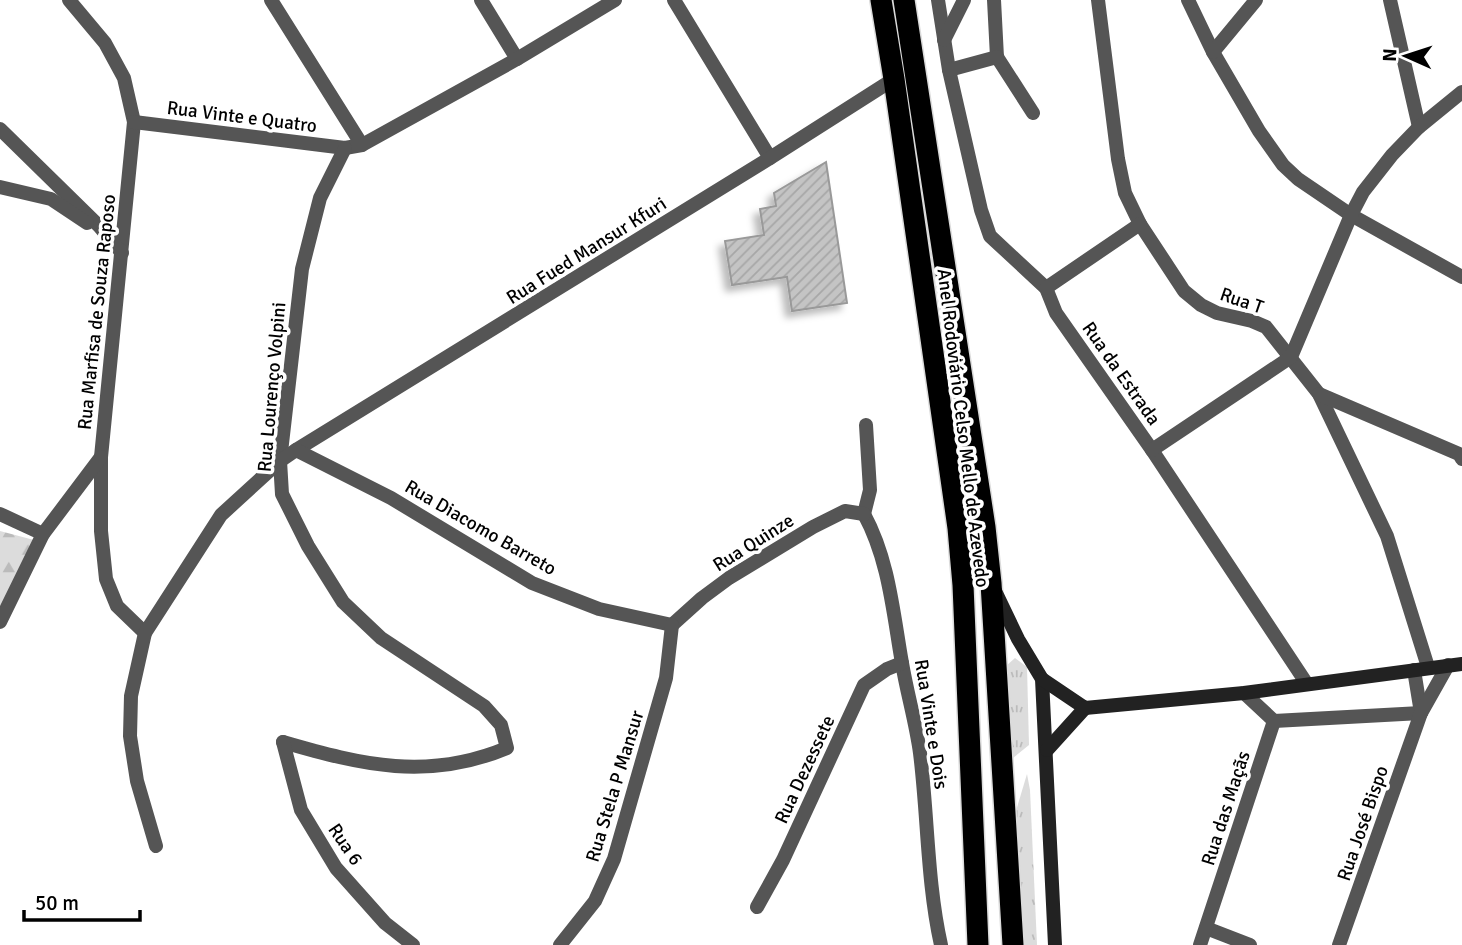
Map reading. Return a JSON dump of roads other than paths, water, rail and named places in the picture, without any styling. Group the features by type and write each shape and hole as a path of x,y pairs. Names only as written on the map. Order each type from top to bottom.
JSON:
{"highway":[{"name":"Anel Rodoviário Celso Mello de Azevedo","path":"881,0 958,528 963,585 978,945"},
{"name":"Anel Rodoviário Celso Mello de Azevedo","path":"904,0 985,527 991,583 1013,945"}],"main road":[{"name":"Anel Rodoviário Celso Mello de Azevedo","path":"991,583 1018,639 1042,679 1055,945"},
{"path":"1042,679 1085,708 1244,693 1455,664"},
{"path":"1047,750 1085,708"},
{"name":"Anel Rodoviário Celso Mello de Azevedo","path":"971,945 976,906"}],"street":[{"name":"Rua Marfisa de Souza Raposo","path":"69,0 105,43 124,78 134,122 101,457 101,531 106,579 117,606 145,633"},
{"path":"271,0 362,145"},
{"path":"481,0 517,59"},
{"path":"345,148 362,145 517,59 615,0"},
{"path":"674,0 770,158"},
{"name":"Rua da Estrada","path":"938,0 949,70 981,210 990,236 1046,288 1056,313 1152,450 1307,684"},
{"path":"944,40 964,0"},
{"path":"994,0 997,57 1033,113"},
{"name":"Rua T","path":"1098,0 1118,159 1125,193 1140,224 1184,291 1209,309 1266,327 1319,394 1387,536 1421,668"},
{"path":"1188,0 1213,52 1259,131 1283,165 1298,179 1351,215 1462,277"},
{"path":"1213,52 1256,0"},
{"path":"1390,0 1419,127"},
{"path":"949,70 997,57"},
{"name":"Rua Fued Mansur Kfuri","path":"296,450 894,79"},
{"path":"1152,450 1291,357 1363,192 1392,155 1419,127 1462,93"},
{"name":"Rua Vinte e Quatro","path":"134,122 345,148"},
{"path":"0,129 99,226 122,253"},
{"name":"Rua Lourenço Volpini","path":"283,742 338,758 382,766 443,767 508,748 501,725 484,706 380,638 343,602 307,546 282,494 280,461 302,269 320,198 345,148"},
{"path":"0,187 51,199 87,223 99,226"},
{"path":"1046,288 1140,224"},
{"path":"1319,394 1461,454"},
{"path":"864,514 870,490 866,425"},
{"path":"156,846 137,781 130,736 131,696 145,633 221,515 280,461 296,450"},
{"name":"Rua Diacomo Barreto","path":"296,450 391,498 532,583 600,609 672,625"},
{"path":"0,622 43,534 101,457"},
{"name":"Rua Quinze","path":"672,625 729,578 813,527 845,511 864,514"},
{"path":"0,514 43,534"},
{"name":"Rua Vinte e Dois","path":"864,514 878,539 895,610 902,663 920,750 929,863 941,945"},
{"name":"Rua Stela P Mansur","path":"560,945 596,901 614,859 666,678 672,625"},
{"name":"Rua Dezessete","path":"757,907 783,860 864,685 887,669 902,663"},
{"name":"Rua José Bispo","path":"1339,945 1421,713 1455,664"},
{"name":"Rua José Bispo","path":"1421,668 1421,713"},
{"path":"1244,693 1274,721 1421,713"},
{"name":"Rua das Maçãs","path":"1200,945 1274,721"},
{"name":"Rua 6","path":"283,742 301,810 336,867 385,923 413,945"},
{"path":"1206,928 1250,945"}]}
